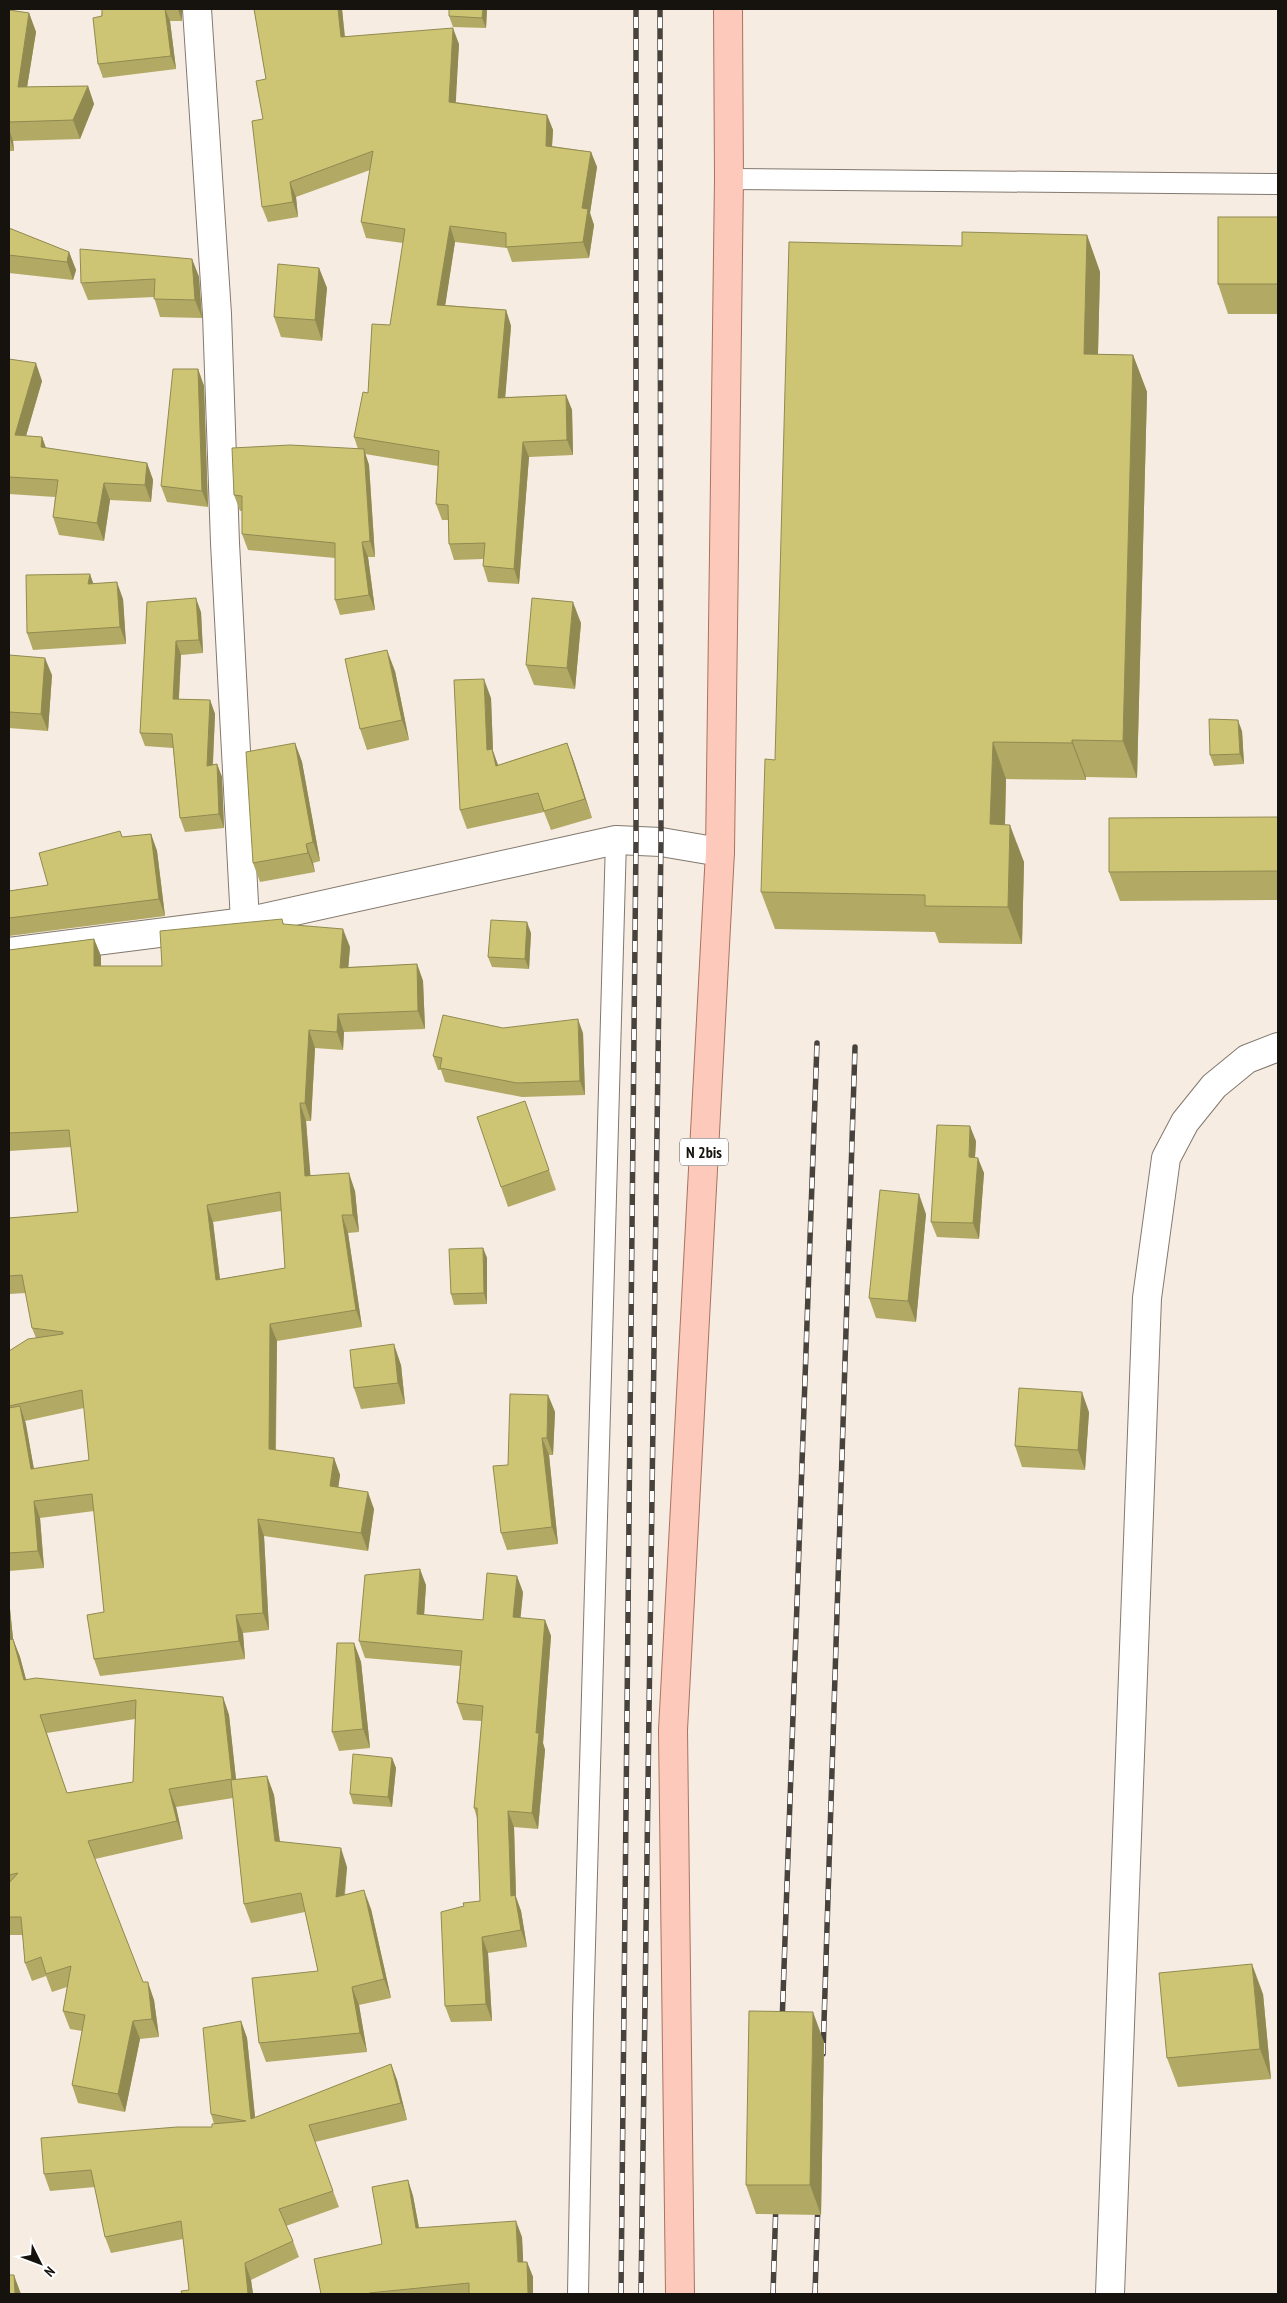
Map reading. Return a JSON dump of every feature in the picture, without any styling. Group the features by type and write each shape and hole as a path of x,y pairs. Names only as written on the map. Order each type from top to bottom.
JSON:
{"main road":[{"name":"N 2bis","path":"680,2294 674,1730 720,852 729,179 728,9"}],"street":[{"path":"197,9 217,314 225,542 245,922"},
{"path":"9,952 245,922 616,840 661,842 720,852"},
{"path":"1110,2294 1147,1298 1154,1239 1166,1158 1184,1122 1214,1086 1247,1059 1278,1047"}],"lane":[{"path":"729,179 1278,184"},
{"path":"578,2294 584,1986 616,840"}],"building":[{"path":"102,9 165,9 171,56 98,64 93,18 102,16"},
{"path":"254,9 338,9 341,37 453,28 449,102 547,115 546,146 591,152 582,208 588,209 583,242 506,247 506,233 450,226 437,305 506,310 498,398 566,395 567,440 523,442 514,569 483,566 485,543 449,544 448,505 436,504 439,451 354,437 363,392 368,393 372,324 390,325 405,229 361,222 373,151 290,182 293,202 262,207 252,121 263,119 256,81 266,79"},
{"path":"449,9 483,9 482,18 449,16"},
{"path":"9,10 29,13 18,87 88,86 73,120 9,122"},
{"path":"1218,217 1278,217 1278,284 1218,284"},
{"path":"9,228 69,252 67,262 9,255"},
{"path":"962,232 1087,235 1084,354 1133,355 1123,741 1072,740 1072,743 993,742 990,824 1010,825 1008,907 925,906 925,895 761,892 765,759 775,760 789,242 962,246"},
{"path":"80,249 192,259 195,300 154,299 155,279 81,283"},
{"path":"278,264 319,268 315,320 274,317"},
{"path":"9,359 36,363 15,435 42,437 41,447 147,463 145,485 104,483 97,523 53,517 58,480 9,477"},
{"path":"173,369 198,369 202,491 161,486"},
{"path":"290,445 364,449 370,541 362,542 369,595 335,600 335,543 242,534 242,496 234,495 232,448"},
{"path":"90,574 88,584 117,582 120,627 27,633 26,575"},
{"path":"196,598 199,640 176,641 173,699 210,700 207,766 217,764 219,814 180,818 172,734 140,733 147,602"},
{"path":"532,598 573,602 567,668 526,665"},
{"path":"387,650 402,720 360,729 345,659"},
{"path":"9,655 45,658 41,714 9,712"},
{"path":"484,679 487,750 492,749 496,766 567,743 585,799 544,811 538,793 460,810 454,680"},
{"path":"1209,719 1238,720 1240,754 1210,755"},
{"path":"295,743 313,842 306,844 308,853 253,863 246,752"},
{"path":"1278,817 1278,871 1109,872 1109,818"},
{"path":"120,831 122,837 151,834 159,899 9,918 9,891 48,885 39,853"},
{"path":"282,919 283,924 343,929 340,968 417,964 418,1011 338,1014 337,1032 309,1030 305,1103 300,1103 305,1176 349,1173 353,1215 342,1215 356,1310 270,1324 269,1449 334,1458 330,1486 368,1492 361,1533 258,1519 263,1613 236,1615 239,1641 94,1659 87,1615 104,1612 92,1494 34,1501 38,1551 9,1553 9,1408 20,1406 31,1469 89,1460 82,1390 9,1406 9,1351 28,1339 63,1334 63,1332 32,1328 22,1275 9,1276 9,1218 78,1212 69,1130 9,1133 9,950 94,939 94,966 162,966 160,931","holes":["280,1192 285,1268 216,1280 207,1205"]},
{"path":"491,920 527,922 525,959 488,957"},
{"path":"443,1015 503,1028 578,1019 580,1081 517,1083 440,1068 442,1058 433,1056"},
{"path":"525,1101 549,1170 501,1187 477,1117"},
{"path":"937,1125 970,1126 969,1157 978,1158 973,1223 931,1222"},
{"path":"880,1190 919,1194 908,1301 869,1298"},
{"path":"483,1248 484,1293 451,1294 449,1249"},
{"path":"394,1344 398,1383 354,1388 350,1350"},
{"path":"1019,1388 1082,1392 1078,1450 1015,1446"},
{"path":"510,1394 548,1395 547,1438 542,1438 552,1527 501,1533 493,1466 508,1465"},
{"path":"420,1569 417,1614 483,1620 487,1573 517,1576 513,1617 545,1620 536,1733 539,1733 532,1813 508,1811 511,1896 515,1895 521,1930 482,1937 486,2004 445,2006 441,1912 464,1906 463,1903 480,1901 477,1808 474,1808 483,1706 457,1703 462,1651 359,1641 365,1575"},
{"path":"13,1639 24,1680 36,1678 223,1697 232,1779 169,1789 177,1821 88,1841 143,1982 148,1982 152,2019 133,2021 118,2094 72,2085 85,2015 63,2011 71,1966 46,1974 41,1957 25,1963 21,1917 9,1917 9,1883 18,1873 9,1875 9,1640","holes":["136,1700 133,1782 67,1793 40,1715"]},
{"path":"337,1643 354,1643 363,1729 332,1732"},
{"path":"353,1754 392,1758 388,1797 350,1794"},
{"path":"267,1776 275,1841 341,1848 336,1897 364,1890 384,1979 352,1987 360,2033 259,2043 252,1978 318,1971 301,1893 244,1904 231,1780"},
{"path":"1252,1964 1260,2049 1167,2058 1159,1973"},
{"path":"749,2011 813,2012 810,2185 746,2185"},
{"path":"241,2021 251,2119 391,2064 401,2103 309,2125 333,2191 279,2209 293,2241 245,2263 248,2294 182,2294 181,2291 189,2290 181,2221 105,2237 91,2170 44,2174 41,2138 177,2127 212,2127 212,2124 246,2121 211,2114 203,2028"},
{"path":"408,2180 416,2228 516,2221 518,2262 527,2262 528,2294 469,2294 469,2283 369,2294 321,2294 314,2259 382,2244 372,2187"},
{"path":"9,2275 14,2275 15,2294 9,2294"}],"railway":[{"path":"621,2294 636,841 636,9"},
{"path":"641,2294 661,842 660,9"},
{"path":"782,2024 817,1043"},
{"path":"823,2054 855,1047"},
{"path":"815,2294 818,2201"},
{"path":"773,2294 776,2202"}]}
